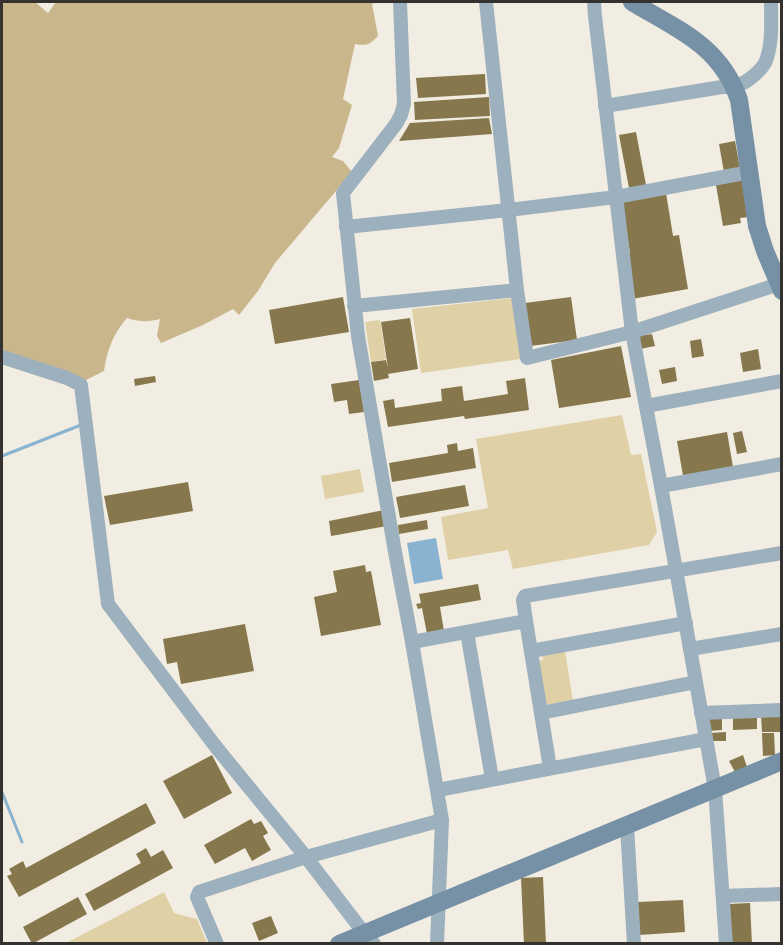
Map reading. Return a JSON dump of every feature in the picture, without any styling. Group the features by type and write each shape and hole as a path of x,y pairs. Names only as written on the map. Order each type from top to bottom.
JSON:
{"street":[{"path":"400,2 404,104 401,115 342,193 354,306 438,790 441,820 437,944"},
{"path":"486,2 508,210 527,358 632,332 780,286 757,226 739,100 734,87 724,68 699,42 632,2"},
{"path":"594,2 632,332 715,789 726,944"},
{"path":"605,106 734,87 747,81 765,64 776,30 771,2"},
{"path":"346,227 616,197 750,172"},
{"path":"354,306 518,290"},
{"path":"2,357 67,378 81,385 108,604 216,747 369,938"},
{"path":"646,406 782,381"},
{"path":"661,486 782,464"},
{"path":"550,768 526,621 523,600 525,596 782,553"},
{"path":"412,642 526,621"},
{"path":"531,651 686,623"},
{"path":"467,632 492,780"},
{"path":"690,649 782,634"},
{"path":"541,713 696,682"},
{"path":"701,713 782,710"},
{"path":"438,790 706,739"},
{"path":"339,944 369,938 438,902 782,762"},
{"path":"218,944 197,897 199,892 306,857 441,820"},
{"path":"627,826 634,944"},
{"path":"723,896 782,894"}],"shaded area":[{"path":"2,2 35,2 48,13 56,2 380,2 372,4 378,36 368,44 355,44 343,99 352,105 339,148 332,157 343,161 352,172 275,263 258,291 239,315 233,309 161,343 157,336 160,319 144,321 127,318 111,343 104,371 84,381 2,352"},
{"path":"513,298 521,359 421,373 412,309"},
{"path":"380,320 386,359 371,362 365,322"},
{"path":"622,415 631,455 641,454 657,532 649,545 513,569 508,550 448,560 441,517 488,508 476,439"},
{"path":"360,469 364,492 325,499 321,476"},
{"path":"565,651 573,701 548,705 544,703 537,661 543,660 542,655"},
{"path":"164,892 174,913 197,919 207,943 66,943"}],"water":[{"path":"436,538 443,579 414,584 407,543"}],"building":[{"path":"485,74 486,94 418,98 416,78"},
{"path":"489,97 490,116 415,120 414,102"},
{"path":"489,118 492,134 399,141 410,123"},
{"path":"636,132 646,185 629,188 619,135"},
{"path":"735,141 740,169 724,172 719,144"},
{"path":"742,180 749,217 740,218 741,223 723,226 716,185"},
{"path":"666,193 673,236 679,235 688,289 632,299 624,254 630,253 621,200"},
{"path":"343,297 349,332 275,344 269,310"},
{"path":"571,297 577,340 530,346 525,303"},
{"path":"410,318 418,369 388,374 389,378 374,381 371,362 386,360 388,368 381,322"},
{"path":"652,334 655,346 640,349 638,336"},
{"path":"701,339 704,356 692,358 690,341"},
{"path":"621,346 631,397 559,408 551,360"},
{"path":"758,349 761,369 743,372 740,353"},
{"path":"675,367 677,381 662,384 659,370"},
{"path":"155,376 156,382 135,386 134,379"},
{"path":"525,378 529,410 465,419 464,416 388,427 383,401 394,399 395,408 442,401 441,389 462,386 464,401 508,394 506,381"},
{"path":"359,380 364,412 349,414 347,400 334,402 331,384"},
{"path":"742,431 747,452 737,454 733,433"},
{"path":"727,432 733,467 683,476 677,441"},
{"path":"457,443 458,451 473,448 476,468 392,482 389,463 448,453 447,445"},
{"path":"188,482 193,511 110,525 104,496"},
{"path":"465,485 469,506 400,518 396,497"},
{"path":"384,510 387,526 331,536 329,521"},
{"path":"427,520 428,529 399,534 398,525"},
{"path":"365,565 366,572 371,571 381,625 321,636 314,597 337,592 333,571"},
{"path":"478,584 481,600 440,607 444,631 427,634 422,608 418,609 416,604 421,603 419,594"},
{"path":"245,624 254,671 181,684 177,662 167,664 163,639"},
{"path":"782,715 782,724 780,724 782,732 762,732 761,716"},
{"path":"757,716 757,729 733,730 733,717"},
{"path":"722,717 722,730 709,731 708,718"},
{"path":"726,732 726,741 711,741 711,733"},
{"path":"762,733 774,733 775,755 763,756"},
{"path":"212,755 232,793 184,819 163,781"},
{"path":"743,755 747,767 735,772 729,761"},
{"path":"146,803 156,823 19,897 7,876 12,874 9,869 23,861 26,868"},
{"path":"251,819 254,824 261,821 268,833 263,836 271,850 252,861 245,848 215,864 204,845"},
{"path":"146,848 151,857 163,850 173,868 94,911 85,894 141,863 136,854"},
{"path":"543,877 546,944 524,944 521,878"},
{"path":"78,897 87,914 32,944 23,927"},
{"path":"683,900 685,932 639,935 638,902"},
{"path":"750,903 752,944 731,944 729,904"},
{"path":"271,916 278,933 259,941 252,923"}],"waterway":[{"path":"2,456 81,425"},
{"path":"2,792 22,842"}]}
